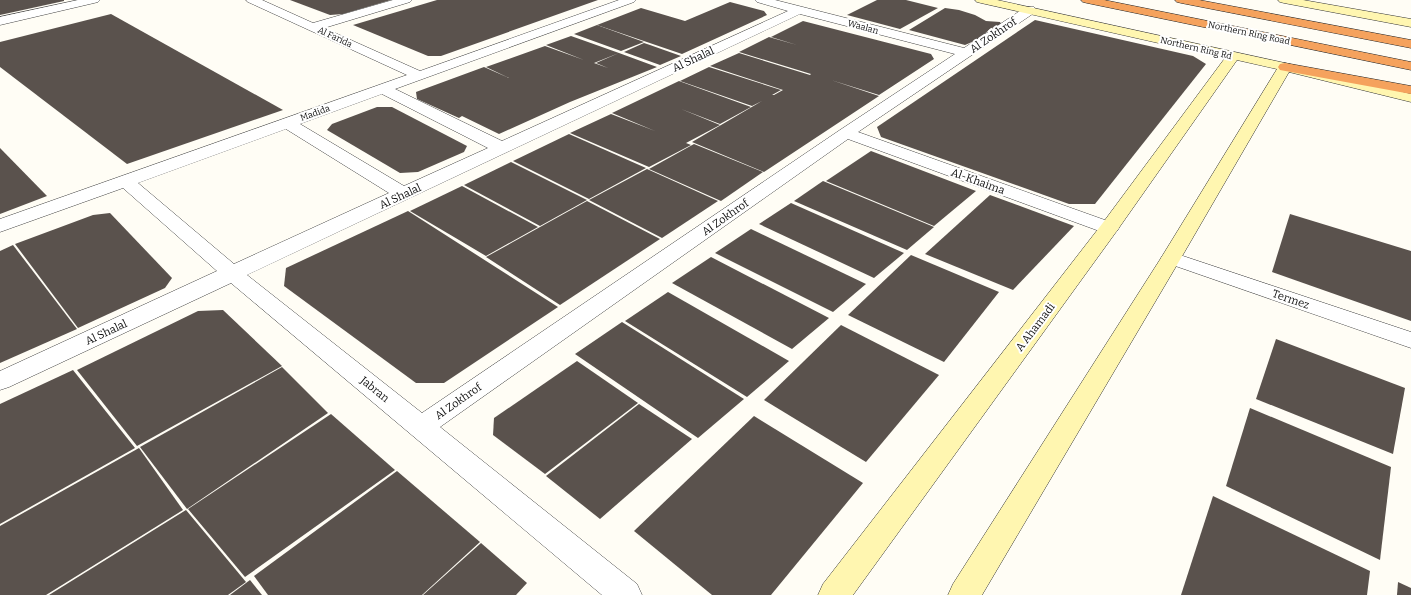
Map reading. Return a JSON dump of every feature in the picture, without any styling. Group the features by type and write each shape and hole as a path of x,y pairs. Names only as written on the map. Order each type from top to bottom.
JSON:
{"highway":[{"name":"Northern Ring Road","path":"1087,0 1411,66"},
{"name":"Northern Ring Road","path":"1181,0 1411,44"},
{"path":"1285,67 1411,90"}],"street":[{"path":"0,21 94,0"},
{"name":"Al Farida","path":"252,0 418,75"},
{"path":"314,27 406,0"},
{"name":"Madida","path":"0,226 630,0"},
{"name":"Waalan","path":"761,0 966,53"},
{"name":"Northern Ring Rd","path":"981,0 1285,67 1411,98"},
{"path":"1284,0 1411,23"},
{"path":"1336,0 1386,19"},
{"name":"Al Shalal","path":"0,381 799,10"},
{"name":"Al Zokhrof","path":"421,427 846,133 1030,10"},
{"name":"A Ahamadi","path":"834,595 1109,228 1233,56"},
{"path":"964,595 1171,258 1285,67"},
{"path":"383,89 502,148"},
{"path":"287,123 404,194"},
{"name":"Al-Khaima","path":"846,133 1109,228"},
{"name":"Jabran","path":"125,182 232,273 626,595"},
{"name":"Termez","path":"1171,258 1411,340"}],"building":[{"path":"0,0 64,0 64,1 0,15"},
{"path":"290,0 391,0 343,14 330,15"},
{"path":"437,0 598,0 441,56 428,56 353,25"},
{"path":"877,0 906,0 938,8 900,29 847,15"},
{"path":"730,2 764,11 767,15 682,54 597,25 641,8 685,21"},
{"path":"945,8 959,10 975,15 986,21 1000,22 1003,27 991,28 979,39 965,45 909,30"},
{"path":"111,14 283,110 127,164 0,67 0,42"},
{"path":"1035,20 1193,56 1206,64 1095,204 1069,204 881,137 877,127"},
{"path":"803,21 931,54 934,59 879,95 831,80 879,96 764,172 692,142 762,101 752,106 680,81 709,67 781,90 772,95 774,95 783,90 710,66 739,53 810,75 811,74 739,52 769,37 797,45 771,37"},
{"path":"597,25 644,42 621,51 574,34"},
{"path":"571,36 619,53 657,67 570,102 499,134 462,116 459,118 417,99 416,92 484,67 509,78 486,67 545,46 584,60 546,45","holes":["619,53 596,63 608,68 594,63"]},
{"path":"644,43 681,56 660,65 624,52"},
{"path":"679,81 751,107 720,124 681,109 720,125 686,143 691,145 649,167 570,133 611,114 655,131 612,113"},
{"path":"377,107 392,107 467,146 464,152 418,172 400,173 327,130 332,124"},
{"path":"569,134 646,168 589,199 513,161"},
{"path":"694,144 763,172 721,201 649,169"},
{"path":"0,148 47,196 0,214"},
{"path":"871,151 976,191 934,226 826,181"},
{"path":"511,162 587,200 540,226 464,185"},
{"path":"647,169 718,201 662,238 589,200"},
{"path":"823,181 934,227 907,250 794,201"},
{"path":"462,186 538,227 486,256 410,211"},
{"path":"990,195 1074,226 1013,290 925,254"},
{"path":"587,201 660,239 560,305 486,257"},
{"path":"791,203 904,253 874,278 759,224"},
{"path":"408,211 558,307 444,383 416,383 284,286 286,268"},
{"path":"110,213 172,278 165,288 78,328 15,244 93,215"},
{"path":"1290,214 1411,251 1411,321 1272,272"},
{"path":"751,229 866,284 833,312 715,253"},
{"path":"13,245 77,329 0,363 0,251"},
{"path":"911,255 999,292 944,362 848,315"},
{"path":"711,257 829,318 792,349 672,283"},
{"path":"668,292 789,361 747,397 625,321"},
{"path":"223,310 282,366 137,446 77,370 198,311"},
{"path":"622,322 744,399 698,438 575,354"},
{"path":"841,325 939,375 866,462 764,400"},
{"path":"1276,339 1405,388 1393,454 1256,399"},
{"path":"577,361 638,403 545,474 493,435 494,418"},
{"path":"282,367 328,413 187,509 140,447"},
{"path":"73,370 135,448 0,524 0,404"},
{"path":"639,404 692,439 600,519 546,476"},
{"path":"1250,408 1391,467 1380,560 1226,486"},
{"path":"331,414 395,470 245,577 188,509"},
{"path":"754,416 863,483 771,595 712,595 634,531"},
{"path":"139,448 183,510 46,595 0,595 0,526"},
{"path":"397,471 480,542 422,595 268,595 254,576"},
{"path":"1213,496 1370,571 1367,595 1181,595"},
{"path":"186,510 246,582 228,595 49,595"},
{"path":"481,543 527,583 516,595 423,595"},
{"path":"250,580 262,595 230,595"},
{"path":"1398,582 1411,588 1411,595 1397,595"}]}
